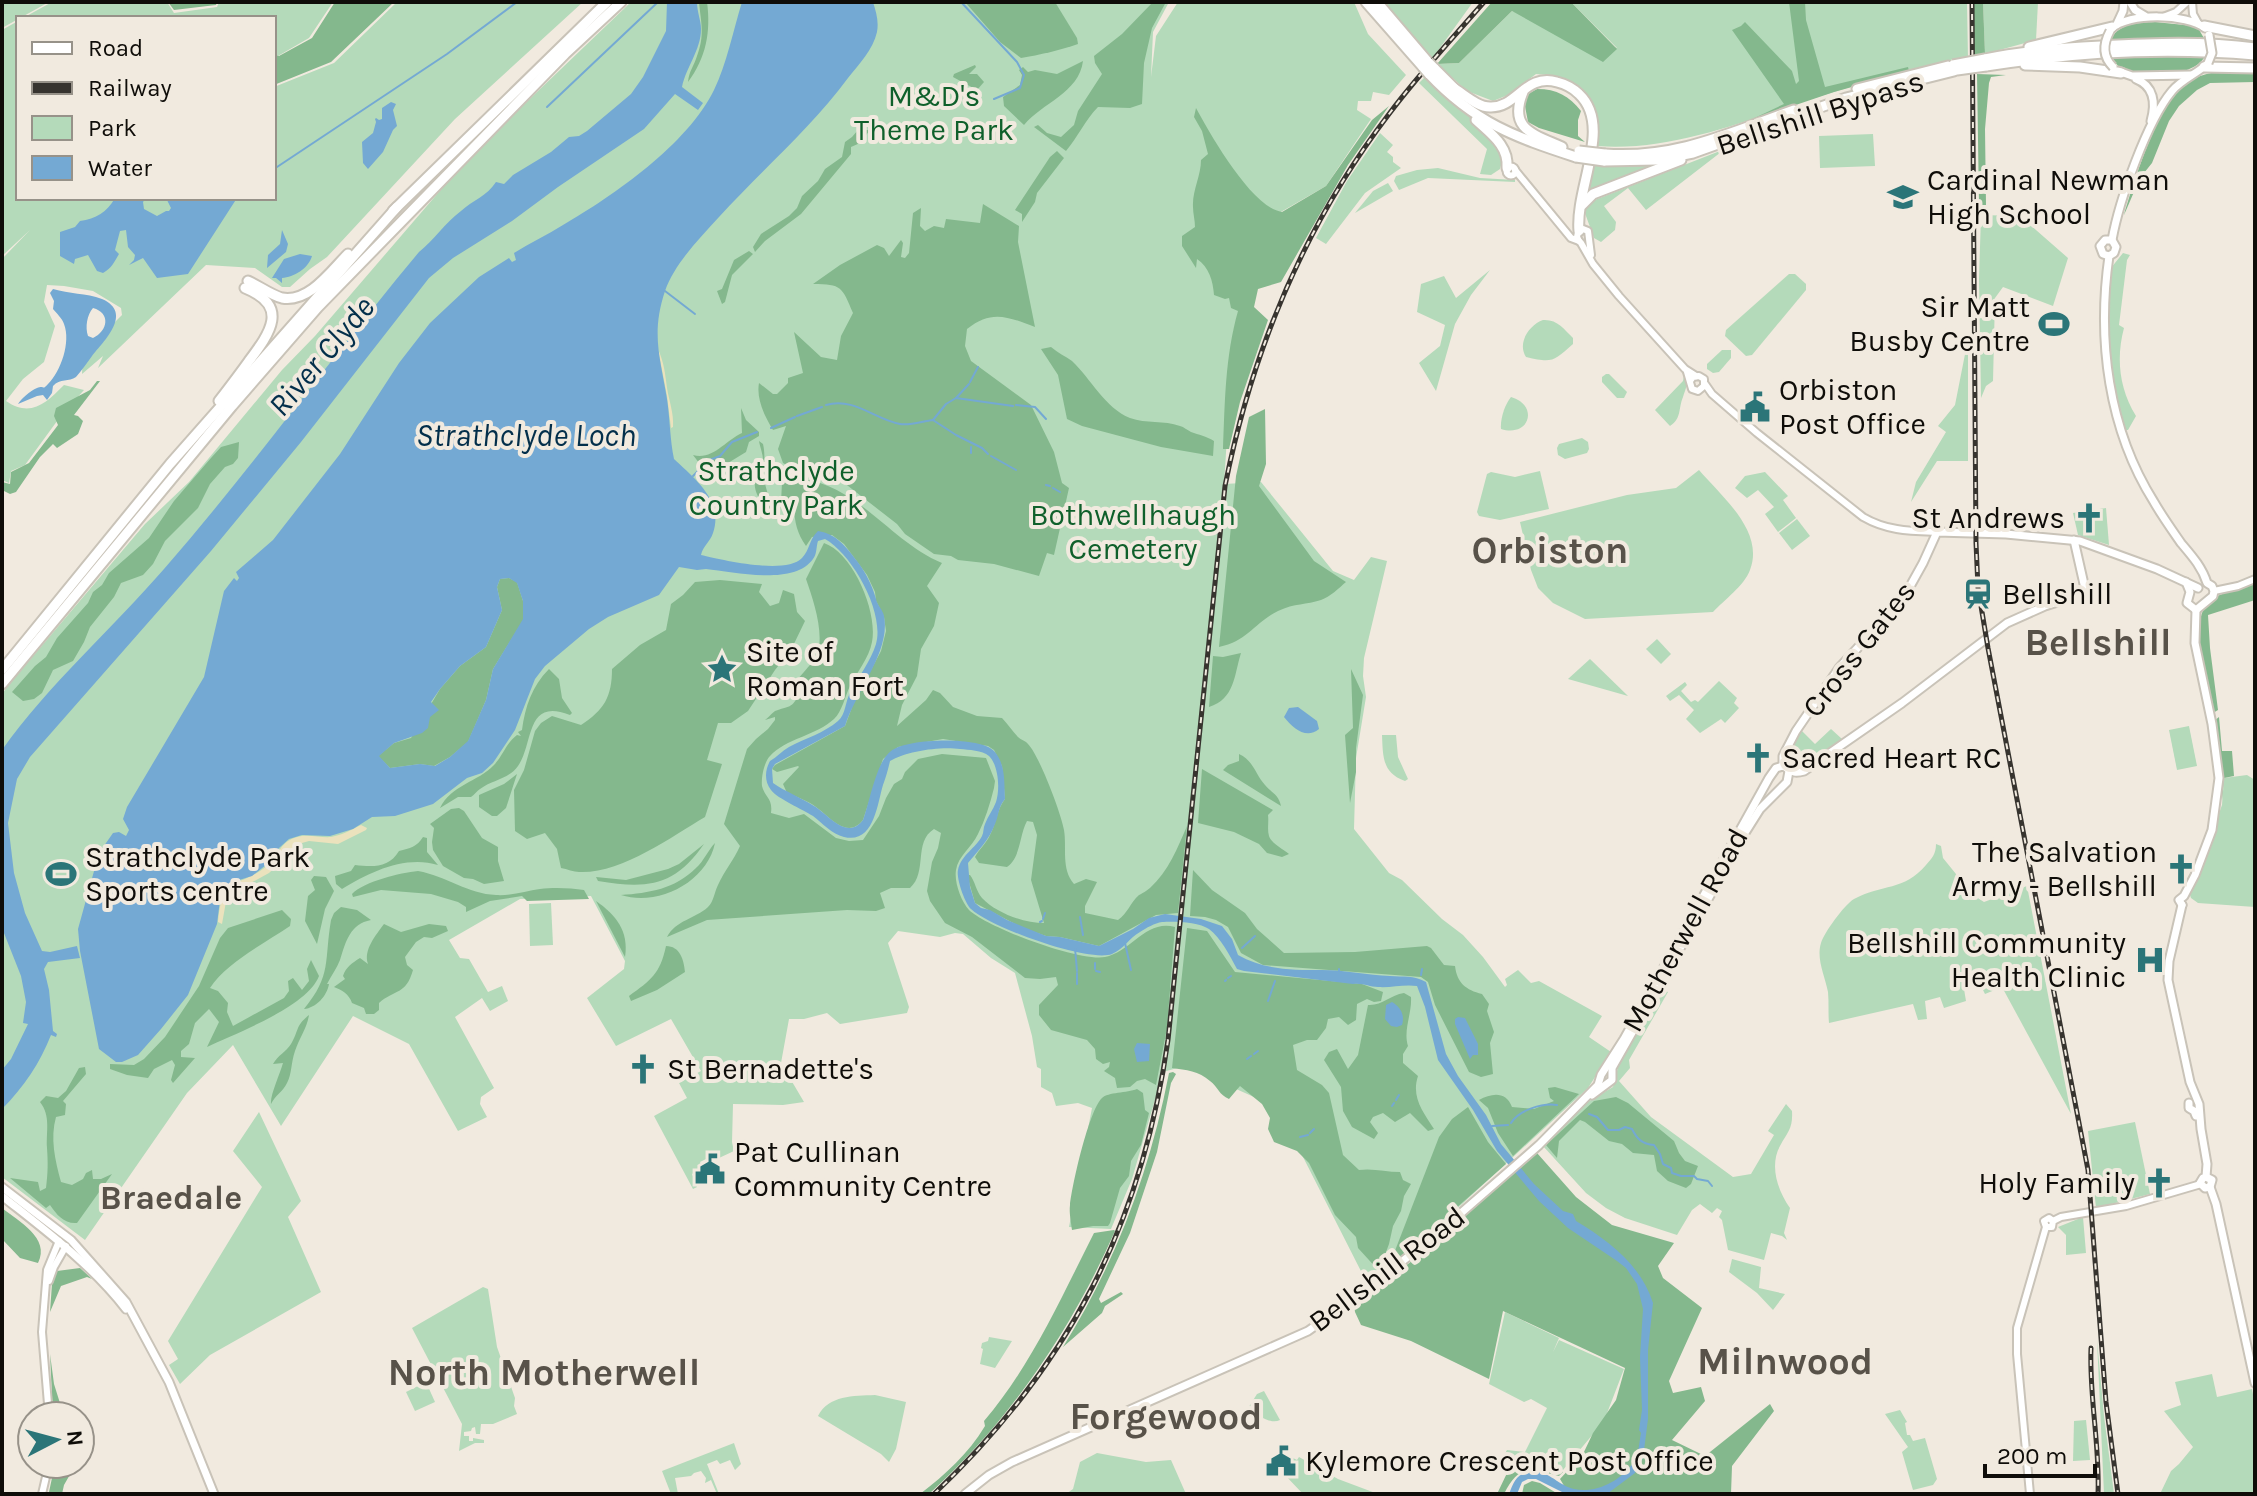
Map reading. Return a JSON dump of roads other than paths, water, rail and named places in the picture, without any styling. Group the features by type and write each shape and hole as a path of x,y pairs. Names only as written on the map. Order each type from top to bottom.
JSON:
{"highway":[{"path":"3,675 267,338 273,324 272,310 266,300 247,285 279,297 294,298 310,291 607,2"},
{"path":"3,675 318,307 555,64 621,2"},
{"path":"1366,2 1495,137 1507,153 1511,171"},
{"path":"1377,2 1428,68"},
{"path":"1986,61 2113,27"},
{"path":"2204,28 2255,36"},
{"name":"Bellshill Bypass","path":"1604,158 1658,154 1695,146 1845,92 1907,75 1986,61 2071,48 2146,43 2201,43 2255,48"},
{"name":"Bellshill Bypass","path":"1986,61 2139,51 2213,51 2255,55"},
{"path":"1986,61 2120,72"},
{"path":"2206,65 2255,68"},
{"name":"Bellshill Bypass","path":"1578,154 1657,160 1710,148 1846,98 1953,68"},
{"path":"1448,88 1488,107 1504,105 1535,82 1553,81 1570,87 1586,103 1593,119 1594,135 1578,211 1582,236"},
{"path":"1448,88 1505,126 1563,147"},
{"path":"1448,88 1469,110 1503,131 1578,154"},
{"path":"1524,88 1517,109 1520,122 1533,134 1578,154"},
{"path":"1581,201 1710,148"},
{"path":"170,464 397,207"}],"main road":[{"path":"2147,136 2154,99 2141,81 2120,72 2107,59 2104,41 2127,2 2149,17"},
{"path":"2160,18 2176,12 2189,2 2193,14 2204,28 2212,53 2206,65 2173,89 2162,106 2124,193 2112,240 2116,251 2109,256 2104,290 2104,335 2111,394 2122,436 2146,490 2201,567 2214,591 2213,596 2196,610 2195,643 2210,712 2219,778 2212,830 2195,875 2179,900 2182,905 2168,973 2201,1129 2206,1177"},
{"path":"2113,27 2149,17 2177,18 2204,28"},
{"path":"2120,72 2191,75"},
{"path":"1511,171 1521,178 1567,233 1582,236 1595,266 1693,378 1692,389 1702,387 1712,394 1863,517 1881,526 1903,531 2074,540 2185,580 2198,588"},
{"path":"2109,256 2103,254 2100,246 2105,240 2112,240"},
{"path":"1693,378 1702,378 1702,387"},
{"name":"Cross Gates","path":"1786,769 1783,756 1796,731 1839,668 1903,599 1937,532"},
{"name":"Motherwell Road","path":"1606,1078 1776,768 1795,773 1804,771 1902,703 2007,623 2045,606 2086,593 2074,540"},
{"path":"2214,591 2255,579"},
{"path":"2185,580 2190,592 2187,603 2196,610"},
{"path":"2189,597 2207,583"},
{"name":"Motherwell Road","path":"1606,1078 1760,809 1787,782 1786,769"},
{"path":"1765,786 1774,793"},
{"name":"Bellshill Road","path":"965,1494 1012,1462 1308,1331 1386,1274 1500,1180 1606,1078"},
{"path":"2201,1184 2201,1179 2206,1177"},
{"path":"2206,1177 2212,1180 2210,1187 2255,1383"},
{"path":"2201,1184 2205,1188 2210,1187"},
{"path":"2030,1494 2017,1328 2046,1227 2052,1227 2053,1221 2061,1217 2126,1206 2201,1184"},
{"path":"2,1187 65,1242 111,1290 134,1320 169,1382 214,1494"},
{"path":"2,1196 65,1242"},
{"path":"48,1400 42,1332 47,1284 65,1242"}],"water":[{"name":"River Clyde","path":"667,2 697,2 700,37 682,87 703,103 698,110 675,94 644,129 453,258 429,278 211,551 30,757 17,779 8,823 14,873 25,913 42,951 77,946 80,958 48,962 44,969 53,1031 57,1034 56,1037 51,1035 31,1074 2,1109 2,1070 11,1059 28,1024 23,1023 26,1002 21,976 2,928 2,750 40,702 144,592 197,530 419,252 455,216 496,182 504,184 569,137 587,131 631,94 666,31"},
{"name":"Strathclyde Loch","path":"742,2 873,2 878,24 869,51 834,96 681,261 665,291 658,320 658,345 674,459 706,492 714,511 713,533 701,555 753,565 782,565 802,558 818,531 831,535 860,566 884,616 885,629 878,657 845,726 775,764 772,769 773,783 814,806 838,824 851,828 863,820 877,773 891,751 912,743 943,740 986,746 994,751 1001,762 1005,799 990,835 968,863 970,887 975,903 981,908 1046,936 1099,946 1149,918 1165,914 1201,919 1222,926 1232,939 1238,955 1258,964 1408,977 1426,982 1446,1054 1501,1144 1534,1184 1563,1211 1573,1214 1576,1221 1622,1255 1641,1277 1653,1303 1648,1350 1648,1419 1643,1458 1635,1473 1607,1494 1566,1494 1536,1479 1528,1479 1522,1482 1517,1494 1509,1494 1518,1477 1528,1472 1546,1474 1574,1489 1590,1490 1615,1480 1633,1463 1639,1445 1642,1410 1640,1357 1643,1309 1637,1284 1626,1268 1568,1228 1539,1201 1497,1151 1438,1060 1417,986 1375,987 1244,971 1237,969 1213,933 1193,923 1156,923 1136,934 1116,952 1100,955 1040,942 998,925 971,909 958,874 962,860 982,836 997,797 995,766 983,753 952,748 934,749 905,754 890,761 872,821 862,835 854,838 835,833 771,790 766,776 770,761 841,718 850,693 876,644 876,616 864,585 846,557 825,539 818,541 813,559 804,567 778,575 679,567 659,595 608,617 545,666 535,679 515,730 493,763 482,773 467,778 433,804 395,816 372,817 353,829 330,836 302,835 289,839 271,861 252,876 236,881 220,900 217,924 188,995 138,1055 116,1062 99,1049 78,929 99,853 113,833 126,836 129,830 123,819 127,807 204,677 224,591 234,578 237,581 239,578 236,572 273,540 340,454 399,363 430,323 479,277 509,258 512,262 516,260 514,253 626,184 686,130 714,90","holes":["509,578 517,583 523,601 523,619 493,669 486,700 468,741 435,766 420,764 390,768 379,756 394,743 428,728 430,717 439,710 431,702 440,689 460,666 486,647 502,610 497,587 500,579"]},
{"path":"391,102 396,104 393,110 397,126 383,152 368,169 363,163 362,142 373,133 375,119 382,119 382,108"},
{"path":"113,200 144,200 144,209 157,216 171,208 167,200 236,200 188,274 157,278 143,258 129,265 135,255 128,247 126,230 120,231 115,250 119,254 103,273 97,271 88,255 75,259 74,264 60,256 60,232 75,227 80,221 91,219"},
{"path":"282,230 288,244 286,252 267,268 268,255 280,244"},
{"path":"300,254 312,256 304,268 282,278 282,283 272,278 284,259"},
{"path":"53,289 102,299 111,305 116,319 108,336 76,377 53,386 47,400 43,395 18,404 32,391 46,386 64,356 66,331 53,309 54,301 50,293","holes":["93,308 105,318 104,327 93,338 88,336 87,321"]},
{"path":"1298,707 1317,721 1319,729 1305,733 1284,717 1289,708"},
{"path":"1392,1002 1403,1015 1402,1025 1397,1027 1391,1026 1385,1019 1386,1005"},
{"path":"1458,1017 1465,1018 1478,1044 1478,1055 1470,1059 1455,1024"},
{"path":"1137,1043 1150,1044 1149,1061 1137,1062 1134,1049"}],"waterway":[{"path":"276,168 447,54 517,2"},
{"path":"547,107 658,2"},
{"path":"961,2 1017,62 1024,75 1020,88 994,99"},
{"path":"665,291 695,314"},
{"path":"970,382 978,367"},
{"path":"956,398 969,384"},
{"path":"933,420 946,404 956,398 1013,406"},
{"path":"826,405 855,406 900,424 933,420 988,454"},
{"path":"1016,405 1035,407 1046,419"},
{"path":"797,416 822,407"},
{"path":"771,428 795,417"},
{"path":"693,476 702,463 720,456 732,442 757,432"},
{"path":"971,447 971,453"},
{"path":"991,456 1016,470"},
{"path":"1046,485 1050,486"},
{"path":"1053,488 1060,492"},
{"path":"1043,919 1045,913"},
{"path":"1080,917 1083,935"},
{"path":"1242,948 1255,936"},
{"path":"1125,943 1131,970"},
{"path":"1075,948 1077,971"},
{"path":"1095,963 1095,969"},
{"path":"1421,975 1422,969"},
{"path":"1096,971 1100,972"},
{"path":"1077,973 1077,984"},
{"path":"1268,1001 1275,981"},
{"path":"1254,1054 1258,1051"},
{"path":"1247,1059 1251,1056"},
{"path":"1396,1100 1399,1095"},
{"path":"1511,1123 1531,1108 1557,1105"},
{"path":"1589,1114 1597,1117 1608,1130 1632,1129 1640,1140 1654,1145 1663,1164 1671,1168 1672,1173 1694,1176 1708,1181 1712,1186"},
{"path":"1492,1126 1508,1125"},
{"path":"1310,1133 1314,1129"},
{"path":"1300,1137 1308,1135"}],"railway":[{"path":"934,1494 982,1445 1024,1395 1061,1343 1092,1288 1118,1231 1139,1171 1156,1107 1168,1040 1225,486 1250,386 1267,338 1307,244 1359,156 1412,85 1484,2"},
{"path":"1972,2 1978,588 2088,1170 2106,1402 2118,1494"},
{"path":"2091,1348 2098,1494"}],"place":[{"name":"Cardinal Newman High School","path":"1903,197"},
{"name":"Sir Matt Busby Centre","path":"2054,324"},
{"name":"Orbiston Post Office","path":"1755,407"},
{"name":"St Andrews","path":"2089,518"},
{"name":"Bellshill","path":"1978,594"},
{"name":"Site of Roman Fort","path":"722,669"},
{"name":"Sacred Heart RC","path":"1758,758"},
{"name":"The Salvation Army - Bellshill","path":"2181,869"},
{"name":"Strathclyde Park Sports centre","path":"61,874"},
{"name":"Bellshill Community Health Clinic","path":"2150,960"},
{"name":"St Bernadette's","path":"643,1069"},
{"name":"Pat Cullinan Community Centre","path":"710,1169"},
{"name":"Holy Family","path":"2159,1183"},
{"name":"Kylemore Crescent Post Office","path":"1281,1461"}],"district":[{"name":"Orbiston","path":"1550,550"},
{"name":"Bellshill","path":"2098,642"},
{"name":"Braedale","path":"171,1197"},
{"name":"Milnwood","path":"1785,1361"},
{"name":"North Motherwell","path":"544,1372"},
{"name":"Forgewood","path":"1166,1416"}],"park label":[{"name":"M&D's Theme Park","path":"934,113"},
{"name":"Strathclyde Country Park","path":"776,488"},
{"name":"Bothwellhaugh Cemetery","path":"1133,532"}]}
